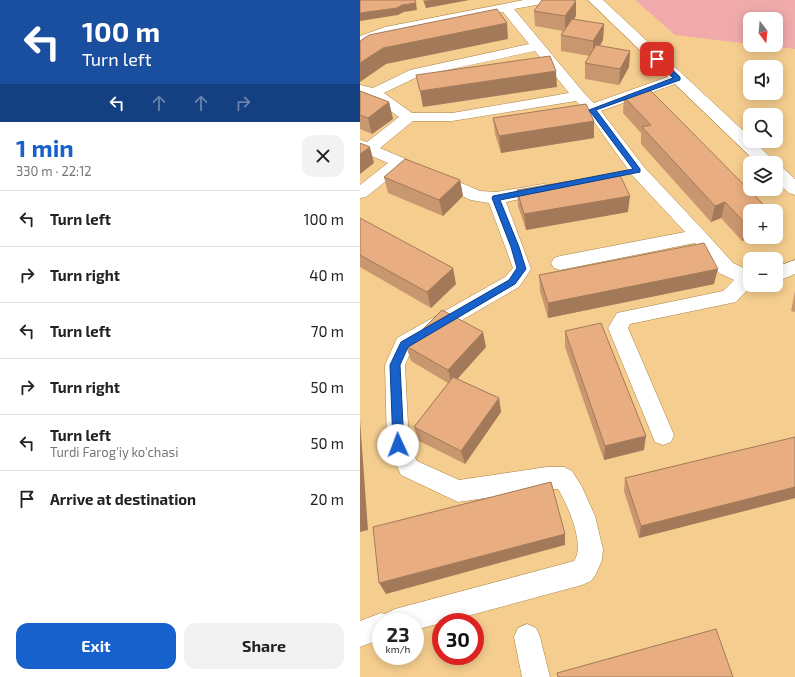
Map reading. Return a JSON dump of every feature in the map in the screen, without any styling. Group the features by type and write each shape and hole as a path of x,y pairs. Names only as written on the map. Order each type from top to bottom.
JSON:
{"main road":[{"path":"595,0 760,156"},
{"path":"783,178 795,189"}],"street":[{"path":"360,40 385,31 542,0"},
{"path":"506,7 592,110 630,172 699,236 726,268 743,276"},
{"path":"374,93 415,73 538,46"},
{"path":"592,110 678,78"},
{"path":"360,89 374,93 409,117"},
{"path":"364,147 409,117 452,117 579,96"},
{"path":"364,147 477,196 496,198 555,186"},
{"path":"360,193 399,162"},
{"path":"424,614 582,572 590,560 590,539 571,487 564,478 547,478 458,491 409,468 398,445 395,365 404,344 512,282 522,269 496,198"},
{"path":"560,263 699,236"},
{"path":"783,272 795,267"},
{"path":"663,435 618,328 624,318 729,297 743,283"},
{"path":"360,634 372,629"},
{"path":"527,637 536,677"}],"shaded area":[{"path":"635,0 795,0 795,49 783,48 783,12 743,12 743,43 675,35"}],"building":[{"path":"360,0 415,0 416,3 402,5 397,8 360,13"},
{"path":"542,0 576,1 565,16 534,11"},
{"path":"497,9 507,23 383,48 360,63 360,41 369,35"},
{"path":"572,19 604,24 593,41 561,35"},
{"path":"596,45 630,51 620,69 585,63"},
{"path":"550,56 556,71 420,91 416,75"},
{"path":"649,89 743,184 743,196 755,196 763,204 743,204 743,221 725,202 715,206 642,127 651,125 624,97"},
{"path":"360,91 389,102 368,118 360,115"},
{"path":"586,104 594,121 499,136 493,118"},
{"path":"360,143 370,147 360,154"},
{"path":"405,159 460,180 439,200 384,177"},
{"path":"619,173 630,196 524,214 517,190"},
{"path":"360,218 453,268 427,292 360,255"},
{"path":"704,243 718,269 548,303 539,275"},
{"path":"442,310 483,332 448,370 406,346"},
{"path":"601,323 646,436 605,446 565,331"},
{"path":"453,377 499,398 461,451 414,427"},
{"path":"795,437 795,487 641,526 625,478"},
{"path":"551,482 565,534 379,583 373,527"},
{"path":"716,629 733,677 558,677 557,673"}],"route":[{"path":"398,445 395,365 404,344 512,282 522,269 496,198 638,171 592,110 678,78 657,59"}]}
